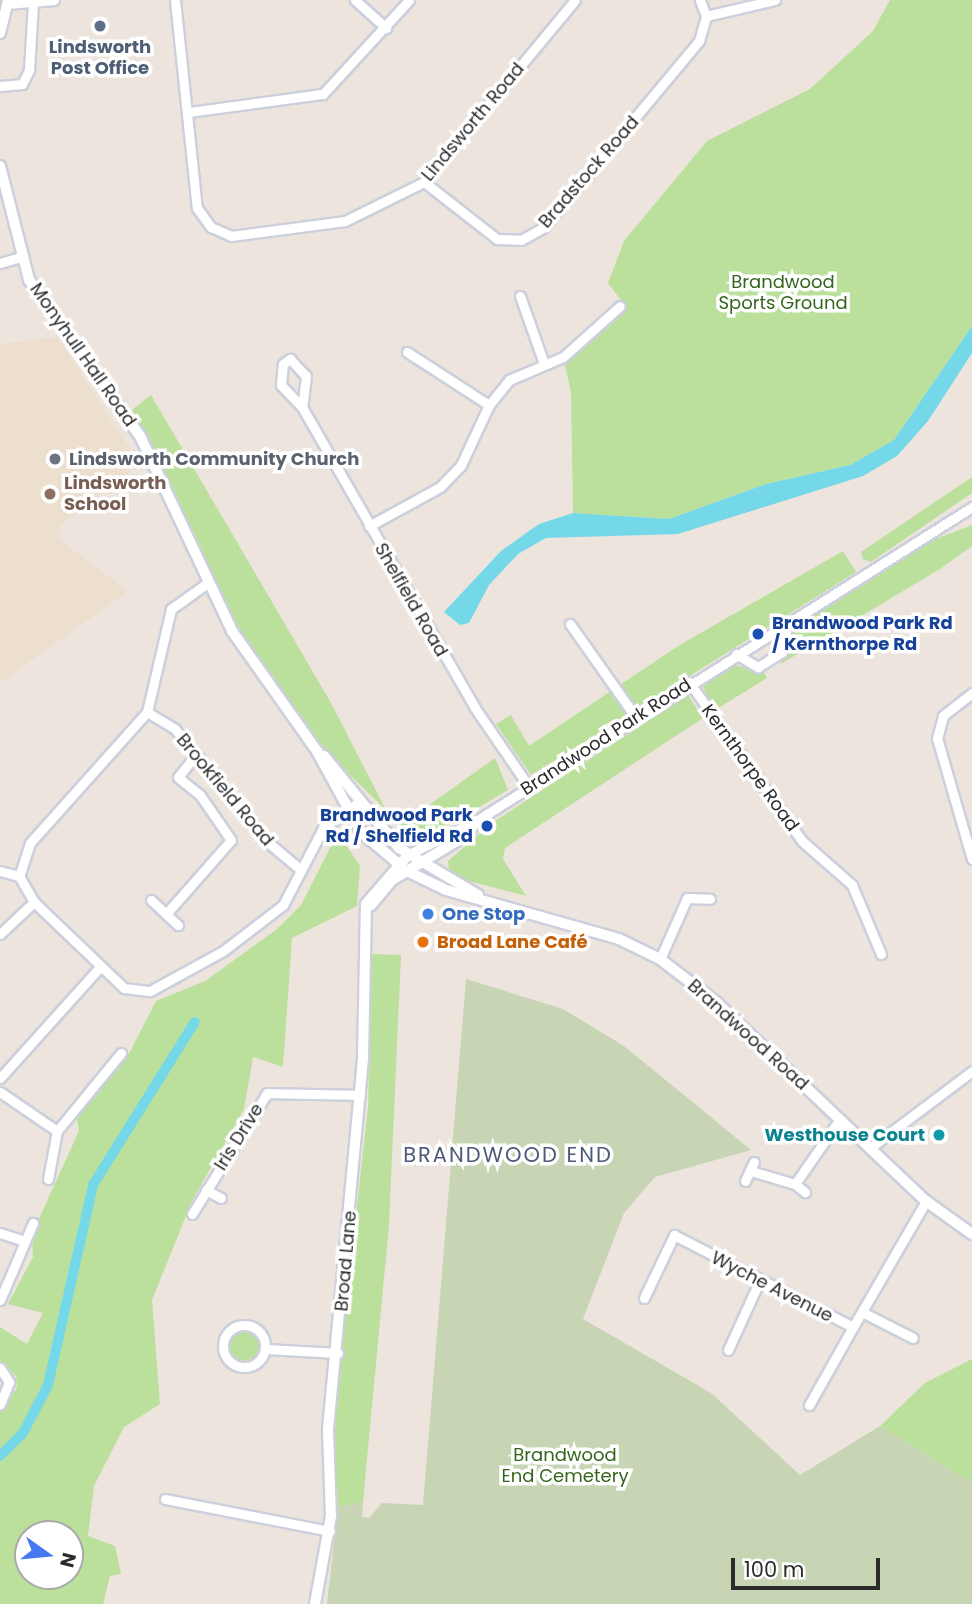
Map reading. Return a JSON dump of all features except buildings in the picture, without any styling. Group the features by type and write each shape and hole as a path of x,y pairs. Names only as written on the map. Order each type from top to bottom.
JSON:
{"street":[{"path":"0,33 8,2 54,0"},
{"name":"Lindsworth Road","path":"175,0 189,112 197,208 223,234 345,221 424,182 575,0"},
{"path":"355,0 386,27"},
{"path":"189,112 323,94 409,0"},
{"path":"700,0 706,16 775,0"},
{"path":"0,86 22,84 29,70 33,3"},
{"name":"Bradstock Road","path":"424,182 498,239 532,235 699,41 706,16"},
{"name":"Monyhull Hall Road","path":"0,166 21,257 37,295 152,458 206,584 232,631 317,751 409,854"},
{"path":"0,262 21,257"},
{"path":"520,296 543,361"},
{"path":"369,526 440,487 476,440 489,405 509,380 543,361 563,357 620,306"},
{"path":"407,352 489,405"},
{"name":"Shelfield Road","path":"302,407 306,376 290,359 283,364 281,385 302,407 369,526 529,787"},
{"name":"Brandwood Park Road","path":"409,854 476,821 637,719 689,682 787,624 972,507"},
{"path":"19,876 30,843 148,712 170,609 206,584"},
{"path":"570,624 637,719"},
{"path":"736,654 758,667 782,652 787,624"},
{"name":"Kernthorpe Road","path":"689,682 802,841 852,885 881,954"},
{"path":"972,693 943,716 937,738 972,859"},
{"name":"Brookfield Road","path":"148,712 174,729 270,844 301,870"},
{"name":"Monyhull Hall Road","path":"317,751 344,808 381,852 410,866"},
{"path":"166,914 232,840 200,795 178,777 196,754"},
{"path":"0,871 19,876 34,902 100,967 132,992 167,985 283,905 323,828 344,808 360,801"},
{"name":"Brandwood Park Road","path":"410,866 467,835 476,821"},
{"name":"Broad Lane","path":"315,1604 330,1531 328,1429 338,1353 360,1096 365,916 369,896 382,869 381,852"},
{"name":"Brandwood Road","path":"409,854 410,866"},
{"path":"365,916 392,880 410,866"},
{"name":"Brandwood Road","path":"410,866 486,900 619,939 660,959 716,1002 926,1201 972,1234"},
{"name":"Brandwood Road","path":"410,866 486,900"},
{"name":"Broad Lane","path":"369,896 410,866"},
{"path":"660,959 687,898 710,899"},
{"path":"151,900 178,925"},
{"path":"0,934 34,902"},
{"path":"0,1078 100,967"},
{"path":"48,1180 57,1131 121,1053"},
{"path":"870,1148 972,1072"},
{"path":"0,1092 57,1131"},
{"name":"Iris Drive","path":"192,1214 267,1093 360,1096"},
{"path":"795,1184 840,1119"},
{"path":"746,1181 752,1167 795,1184 805,1192"},
{"name":"Iris Drive","path":"206,1190 221,1198"},
{"name":"Wyche Avenue","path":"644,1298 674,1235 759,1282 853,1327 926,1201"},
{"path":"0,1300 22,1240 33,1223"},
{"path":"0,1233 22,1240"},
{"path":"728,1350 759,1282"},
{"path":"862,1311 913,1338"},
{"path":"266,1349 250,1326 235,1326 222,1344 228,1360 244,1366 266,1349 338,1353"},
{"path":"809,1405 853,1327"},
{"path":"0,1368 9,1382 0,1405"},
{"path":"165,1499 330,1531"}],"shaded area":[{"name":"Lindsworth School","path":"57,337 140,464 61,524 60,540 128,591 0,683 0,344"}],"green space":[{"name":"Brandwood Sports Ground","path":"890,0 972,0 972,326 894,440 850,465 766,484 669,519 573,513 571,392 565,365 627,308 608,283 624,241 707,141 810,89 873,31"},
{"path":"151,395 331,703 386,810 318,744 234,623 132,410"},
{"path":"972,477 972,493 871,562 863,559 861,552"},
{"path":"972,525 972,546 940,569 781,664 794,627 920,545"},
{"path":"843,551 856,572 531,775 496,724 511,715 529,746 678,646"},
{"path":"734,665 763,671 767,678 712,712 703,687"},
{"path":"688,695 703,718 505,848 503,859 526,896 450,876 448,861 492,823"},
{"path":"495,758 508,790 422,841 403,836 401,825"},
{"path":"342,839 360,866 357,906 292,938 283,1067 253,1057 244,1109 192,1201 152,1300 160,1404 124,1427 94,1486 88,1536 115,1546 121,1574 110,1576 103,1604 0,1604 0,1410 17,1388 16,1376 0,1361 0,1327 27,1344 43,1313 8,1304 33,1257 32,1234 79,1131 76,1115 130,1052 156,1001 205,981 276,930 301,905 330,848"},
{"path":"372,954 401,955 389,1225 363,1502 338,1507 333,1422 368,1108"},
{"name":"Brandwood End Cemetery","path":"466,979 563,1009 624,1046 751,1150 655,1177 624,1213 583,1319 711,1393 800,1475 880,1426 972,1483 972,1604 327,1604 338,1507 363,1502 362,1517 369,1518 382,1503 423,1505"},
{"path":"244,1331 255,1335 259,1346 255,1357 244,1361 233,1357 229,1346 233,1335"},
{"path":"972,1359 972,1483 880,1426 925,1383"}],"water":[{"path":"972,326 972,353 928,421 897,456 863,476 678,534 546,538 518,554 489,585 469,623 460,625 444,612 501,551 539,524 573,513 669,519 766,484 850,465 894,440"}],"waterway":[{"path":"0,1456 23,1433 48,1385 93,1185 195,1022"}],"place":[{"name":"Lindsworth Post Office","path":"100,26"},
{"name":"Lindsworth Community Church","path":"55,459"},
{"name":"Lindsworth School","path":"50,494"},
{"name":"Brandwood Park Rd / Kernthorpe Rd","path":"758,634"},
{"name":"Brandwood Park Rd / Shelfield Rd","path":"487,826"},
{"name":"One Stop","path":"428,914"},
{"name":"Broad Lane Café","path":"423,942"},
{"name":"Westhouse Court","path":"939,1135"}],"district":[{"name":"BRANDWOOD END","path":"508,1155"}]}
